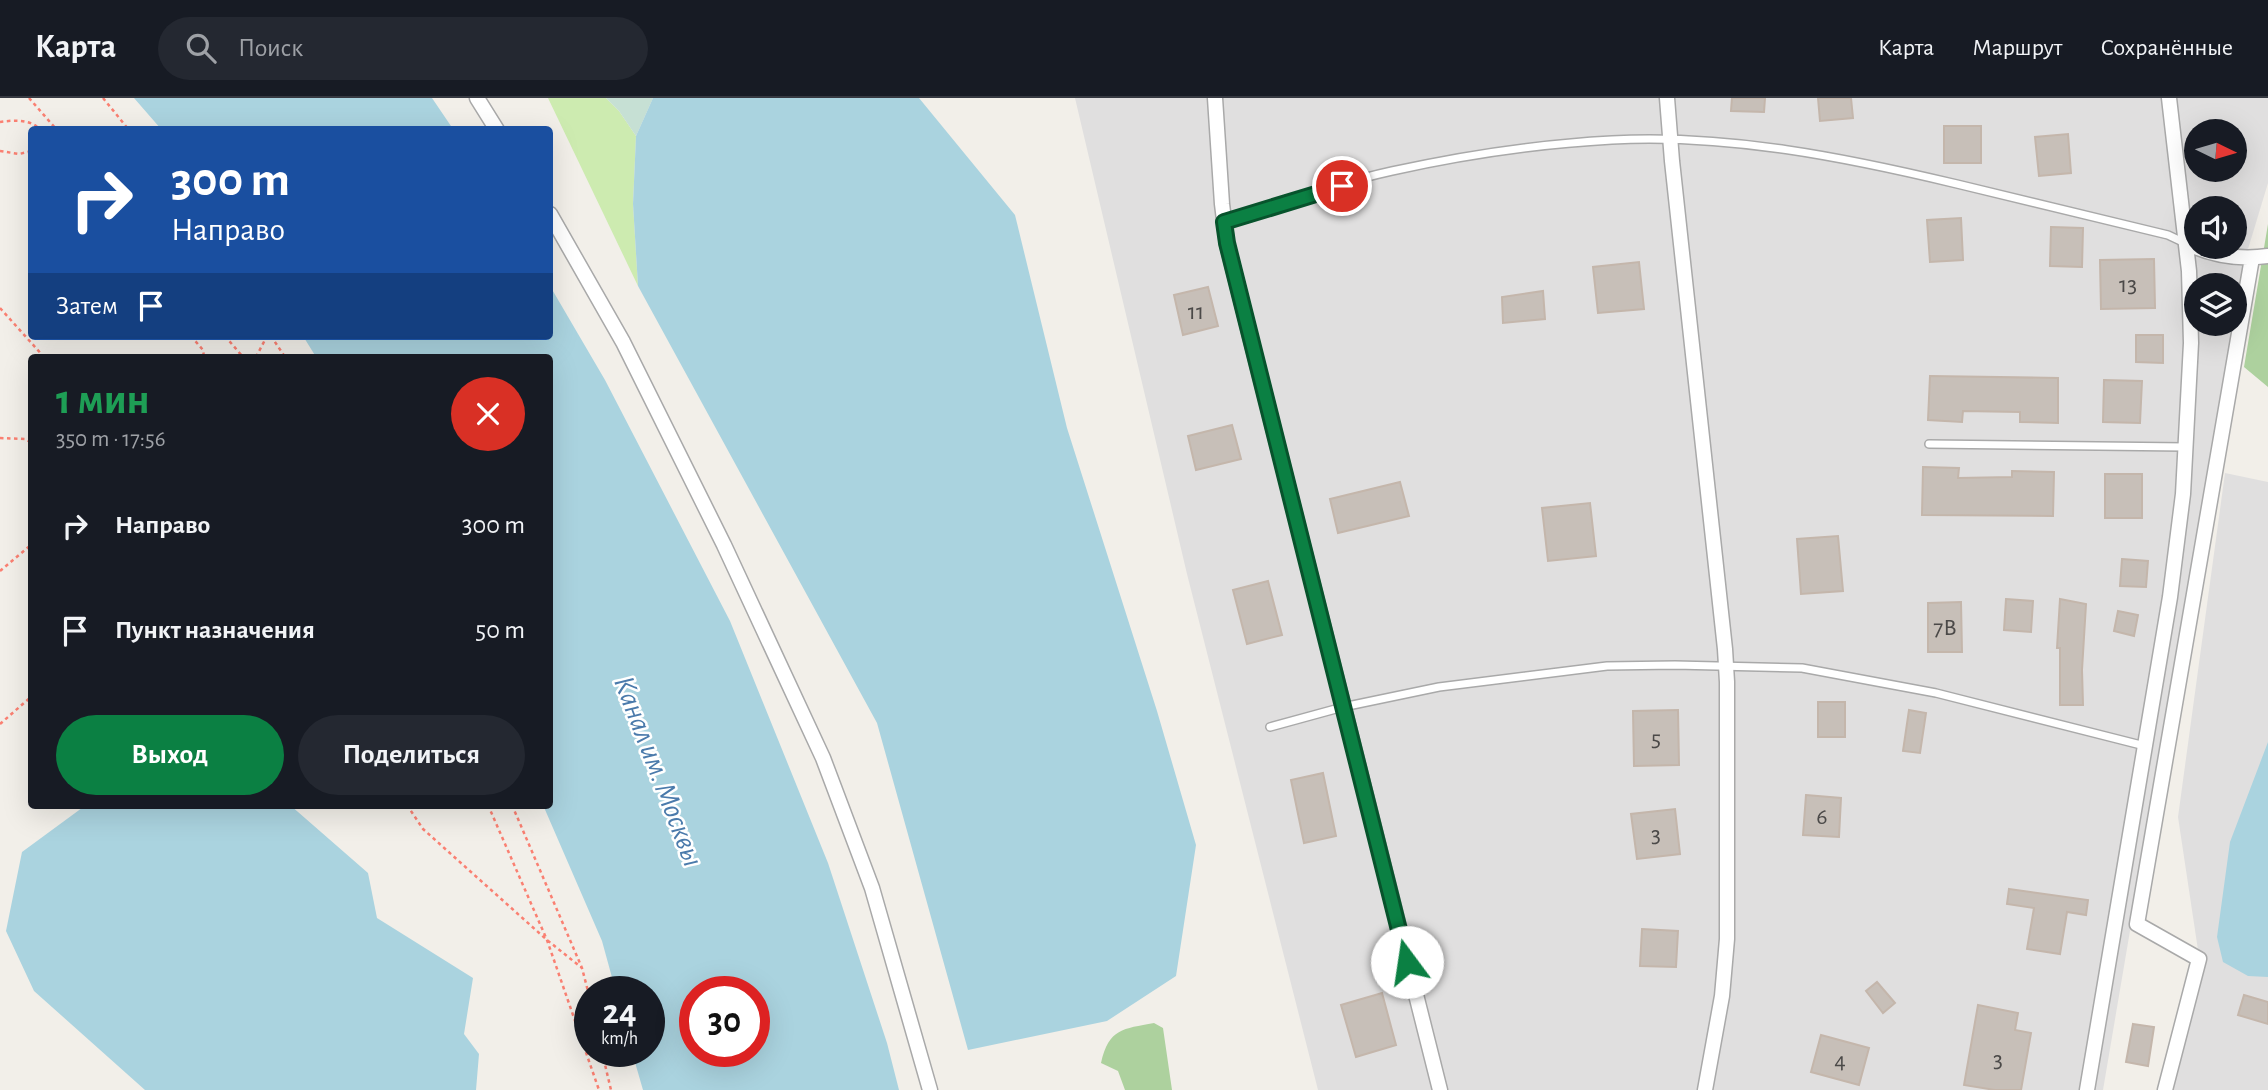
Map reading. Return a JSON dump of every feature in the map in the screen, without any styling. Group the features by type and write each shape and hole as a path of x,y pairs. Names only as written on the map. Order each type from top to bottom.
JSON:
{"street":[{"path":"477,98 494,126"},
{"path":"1215,98 1227,243 1440,1090"},
{"path":"1667,98 1726,666 1727,939 1722,996 1705,1090"},
{"path":"2169,98 2184,226"},
{"path":"553,219 623,342 724,545 822,758 872,888 930,1090"},
{"path":"2247,257 2268,256"},
{"path":"2165,1090 2199,959 2137,924 2252,258"},
{"path":"2087,1090 2170,597 2183,494 2191,343 2187,259"}],"lane":[{"path":"1224,222 1389,172 1458,158 1561,144 1615,140 1670,141 1784,148 1885,167 2168,235 2184,242"},
{"path":"1929,444 2185,447"},
{"path":"1270,727 1343,707 1439,687 1607,666 1726,666 1816,670 1936,693 2146,746"}],"path":[{"path":"29,98 54,126"},
{"path":"103,98 126,126"},
{"path":"0,121 25,121 37,126"},
{"path":"0,151 19,154 28,152"},
{"path":"0,308 28,339"},
{"path":"29,340 41,354"},
{"path":"228,340 240,354"},
{"path":"272,340 283,354"},
{"path":"0,438 28,441"},
{"path":"0,571 28,547"},
{"path":"0,724 28,700"},
{"path":"410,809 423,829 582,968"},
{"path":"490,809 547,940 599,1090"},
{"path":"514,809 584,976"},
{"path":"606,1067 611,1090"}],"shaded area":[{"path":"1075,98 2268,98 2268,183 2247,252 2247,196 2184,196 2184,259 2245,259 2243,273 2184,273 2184,336 2231,336 2103,1090 1318,1090 1187,574"},
{"path":"2225,473 2268,482 2268,1090 2170,1090 2201,970 2178,817"}],"green space":[{"path":"548,98 606,98 619,111 636,136 633,204 638,286"},
{"path":"606,98 653,98 636,136 619,111"},
{"path":"2268,224 2268,387 2244,367"},
{"path":"1154,1023 1163,1028 1172,1090 1125,1090 1118,1071 1101,1063 1104,1051 1119,1032"}],"water":[{"path":"134,98 432,98 451,126 158,126"},
{"path":"653,98 919,98 1015,215 1067,428 1157,711 1196,845 1176,976 1107,1021 968,1050 877,723 638,286 633,204 636,136"},
{"name":"Канал им. Москвы","path":"553,291 605,380 730,621 828,863 887,1043 899,1090 643,1090 636,1067 665,1067 665,976 612,976 602,941 545,809 553,809 553,354 314,354 305,340 553,340"},
{"path":"2268,742 2268,977 2248,976 2223,962 2217,937 2230,842"},
{"path":"81,809 295,809 368,873 377,918 473,978 464,1034 479,1054 476,1090 145,1090 34,991 6,931 22,852"}],"building":[{"path":"1732,98 1765,98 1764,112 1731,111"},
{"path":"1818,98 1851,98 1853,118 1820,121"},
{"path":"1944,126 1981,126 1981,163 1944,163"},
{"path":"2068,134 2071,173 2039,176 2035,137"},
{"path":"1961,218 1963,260 1930,262 1927,220"},
{"path":"2051,227 2083,228 2082,267 2050,266"},
{"path":"2154,259 2155,308 2101,309 2100,260"},
{"path":"1639,262 1644,309 1598,313 1593,267"},
{"path":"1208,287 1218,326 1183,335 1174,295"},
{"path":"1543,291 1545,319 1503,323 1502,297"},
{"path":"2136,335 2163,335 2163,363 2136,362"},
{"path":"1930,376 2058,378 2058,423 2020,422 2020,412 1963,411 1962,422 1928,420"},
{"path":"2104,380 2142,381 2140,423 2103,422"},
{"path":"1232,425 1241,459 1196,470 1188,436"},
{"path":"1923,467 1959,468 1958,478 2012,477 2012,471 2054,472 2053,516 1922,515"},
{"path":"2105,474 2142,474 2142,518 2105,518"},
{"path":"1400,482 1409,516 1338,533 1330,499"},
{"path":"1590,503 1596,556 1548,561 1542,508"},
{"path":"1838,536 1843,591 1801,594 1797,539"},
{"path":"2122,559 2148,561 2146,587 2120,586"},
{"path":"1268,581 1282,635 1247,644 1233,590"},
{"path":"2006,599 2033,601 2031,632 2004,630"},
{"path":"2060,599 2086,604 2083,705 2060,705 2060,648 2057,648"},
{"path":"1961,602 1962,652 1928,652 1928,603"},
{"path":"2118,611 2138,615 2134,636 2114,631"},
{"path":"1818,702 1845,702 1845,737 1818,737"},
{"path":"1678,710 1679,765 1634,766 1633,711"},
{"path":"1909,710 1926,713 1920,753 1903,751"},
{"path":"1323,773 1336,836 1304,843 1291,780"},
{"path":"1806,795 1841,798 1839,837 1803,835"},
{"path":"1675,809 1680,854 1637,859 1631,814"},
{"path":"2009,889 2088,900 2086,915 2067,912 2060,954 2027,949 2034,908 2007,904"},
{"path":"1642,929 1678,931 1676,967 1640,966"},
{"path":"1877,982 1895,1003 1883,1013 1866,991"},
{"path":"1382,993 1396,1045 1356,1057 1341,1005"},
{"path":"2244,995 2268,1002 2268,1024 2238,1015"},
{"path":"1978,1005 2018,1013 2015,1030 2031,1033 2021,1090 1995,1090 1964,1085"},
{"path":"2133,1024 2154,1027 2148,1066 2126,1062"},
{"path":"1821,1035 1869,1048 1859,1085 1811,1072"}],"route":[{"path":"1342,186 1224,222 1227,243 1407,962"}]}
